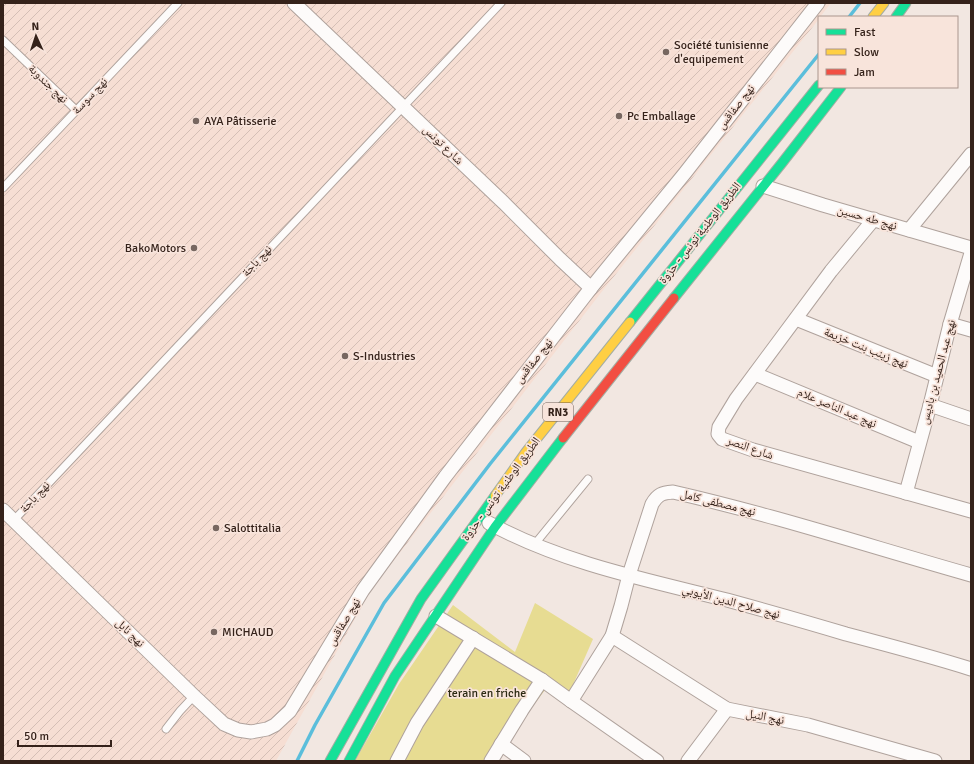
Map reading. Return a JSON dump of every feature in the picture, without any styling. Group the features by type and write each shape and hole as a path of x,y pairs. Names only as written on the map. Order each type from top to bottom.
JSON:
{"main road":[{"path":"874,16 884,3"},
{"path":"897,16 906,3"},
{"name":"الطريق الوطنية تونس - حزوة","path":"330,761 421,599 478,518 526,452 818,86"},
{"name":"الطريق الوطنية تونس - حزوة","path":"349,761 395,676 495,527 555,448 840,88"}],"street":[{"name":"شارع تونس","path":"294,3 591,288"},
{"name":"نهج صفاقس","path":"267,729 275,725 290,712 363,590 445,477 591,288 685,173 818,3"},
{"path":"909,230 971,154"},
{"name":"نهج طه حسين","path":"763,186 971,248"},
{"name":"شارع النصر","path":"874,219 831,271 736,399 718,427 718,434 722,439 753,450 971,511"},
{"name":"نهج عبد الحميد بن باديس","path":"906,493 950,324 971,253"},
{"name":"نهج زينب بنت خزيمة","path":"796,319 937,376"},
{"path":"950,324 971,330"},
{"name":"نهج عبد الناصر علام","path":"755,374 919,442"},
{"path":"930,405 971,418"},
{"name":"نهج مصطفى كامل","path":"571,701 612,636 628,575 652,504 656,497 664,493 673,492 792,522 971,575"},
{"name":"نهج نابل","path":"3,510 224,724 238,730 251,732 267,729"},
{"name":"نهج صلاح الدين الأيوبي","path":"478,518 534,545 581,561 971,669"},
{"path":"436,616 542,680 657,761"},
{"name":"نهج النيل","path":"612,636 727,709 808,725 935,761"},
{"path":"397,761 417,723 473,638"},
{"path":"491,761 542,680"},
{"path":"688,761 727,709"},
{"path":"501,744 524,761"}],"lane":[{"name":"نهج سوسة","path":"3,188 178,3"},
{"name":"نهج باجة","path":"14,520 501,3"},
{"name":"نهج جندوبة","path":"3,40 76,110"},
{"path":"534,545 588,479"},
{"path":"166,729 194,696"}],"shaded area":[{"path":"3,3 831,3 821,16 818,16 818,20 600,294 371,590 276,761 3,761"}],"green space":[{"name":"terain en friche","path":"535,603 593,639 565,703 545,690 491,761 355,761 399,684 453,605 515,652"}],"waterway":[{"path":"850,16 860,3"},
{"path":"297,761 315,725 384,603 490,464 818,55"}],"traffic: fast":[{"path":"897,16 906,3"},
{"path":"630,322 818,86"},
{"path":"674,298 840,88"},
{"path":"349,761 395,676 495,527 563,438"},
{"path":"330,761 421,599 495,496"}],"traffic: slow":[{"path":"874,16 884,3"},
{"path":"495,496 526,452 630,322"}],"traffic: jam":[{"path":"563,438 674,298"}],"place":[{"name":"Société tunisienne d'equipement","path":"666,52"},
{"name":"Pc Emballage","path":"619,116"},
{"name":"AYA Pâtisserie","path":"196,121"},
{"name":"BakoMotors","path":"194,248"},
{"name":"S-Industries","path":"345,356"},
{"name":"Salottitalia","path":"216,528"},
{"name":"MICHAUD","path":"214,632"}]}
